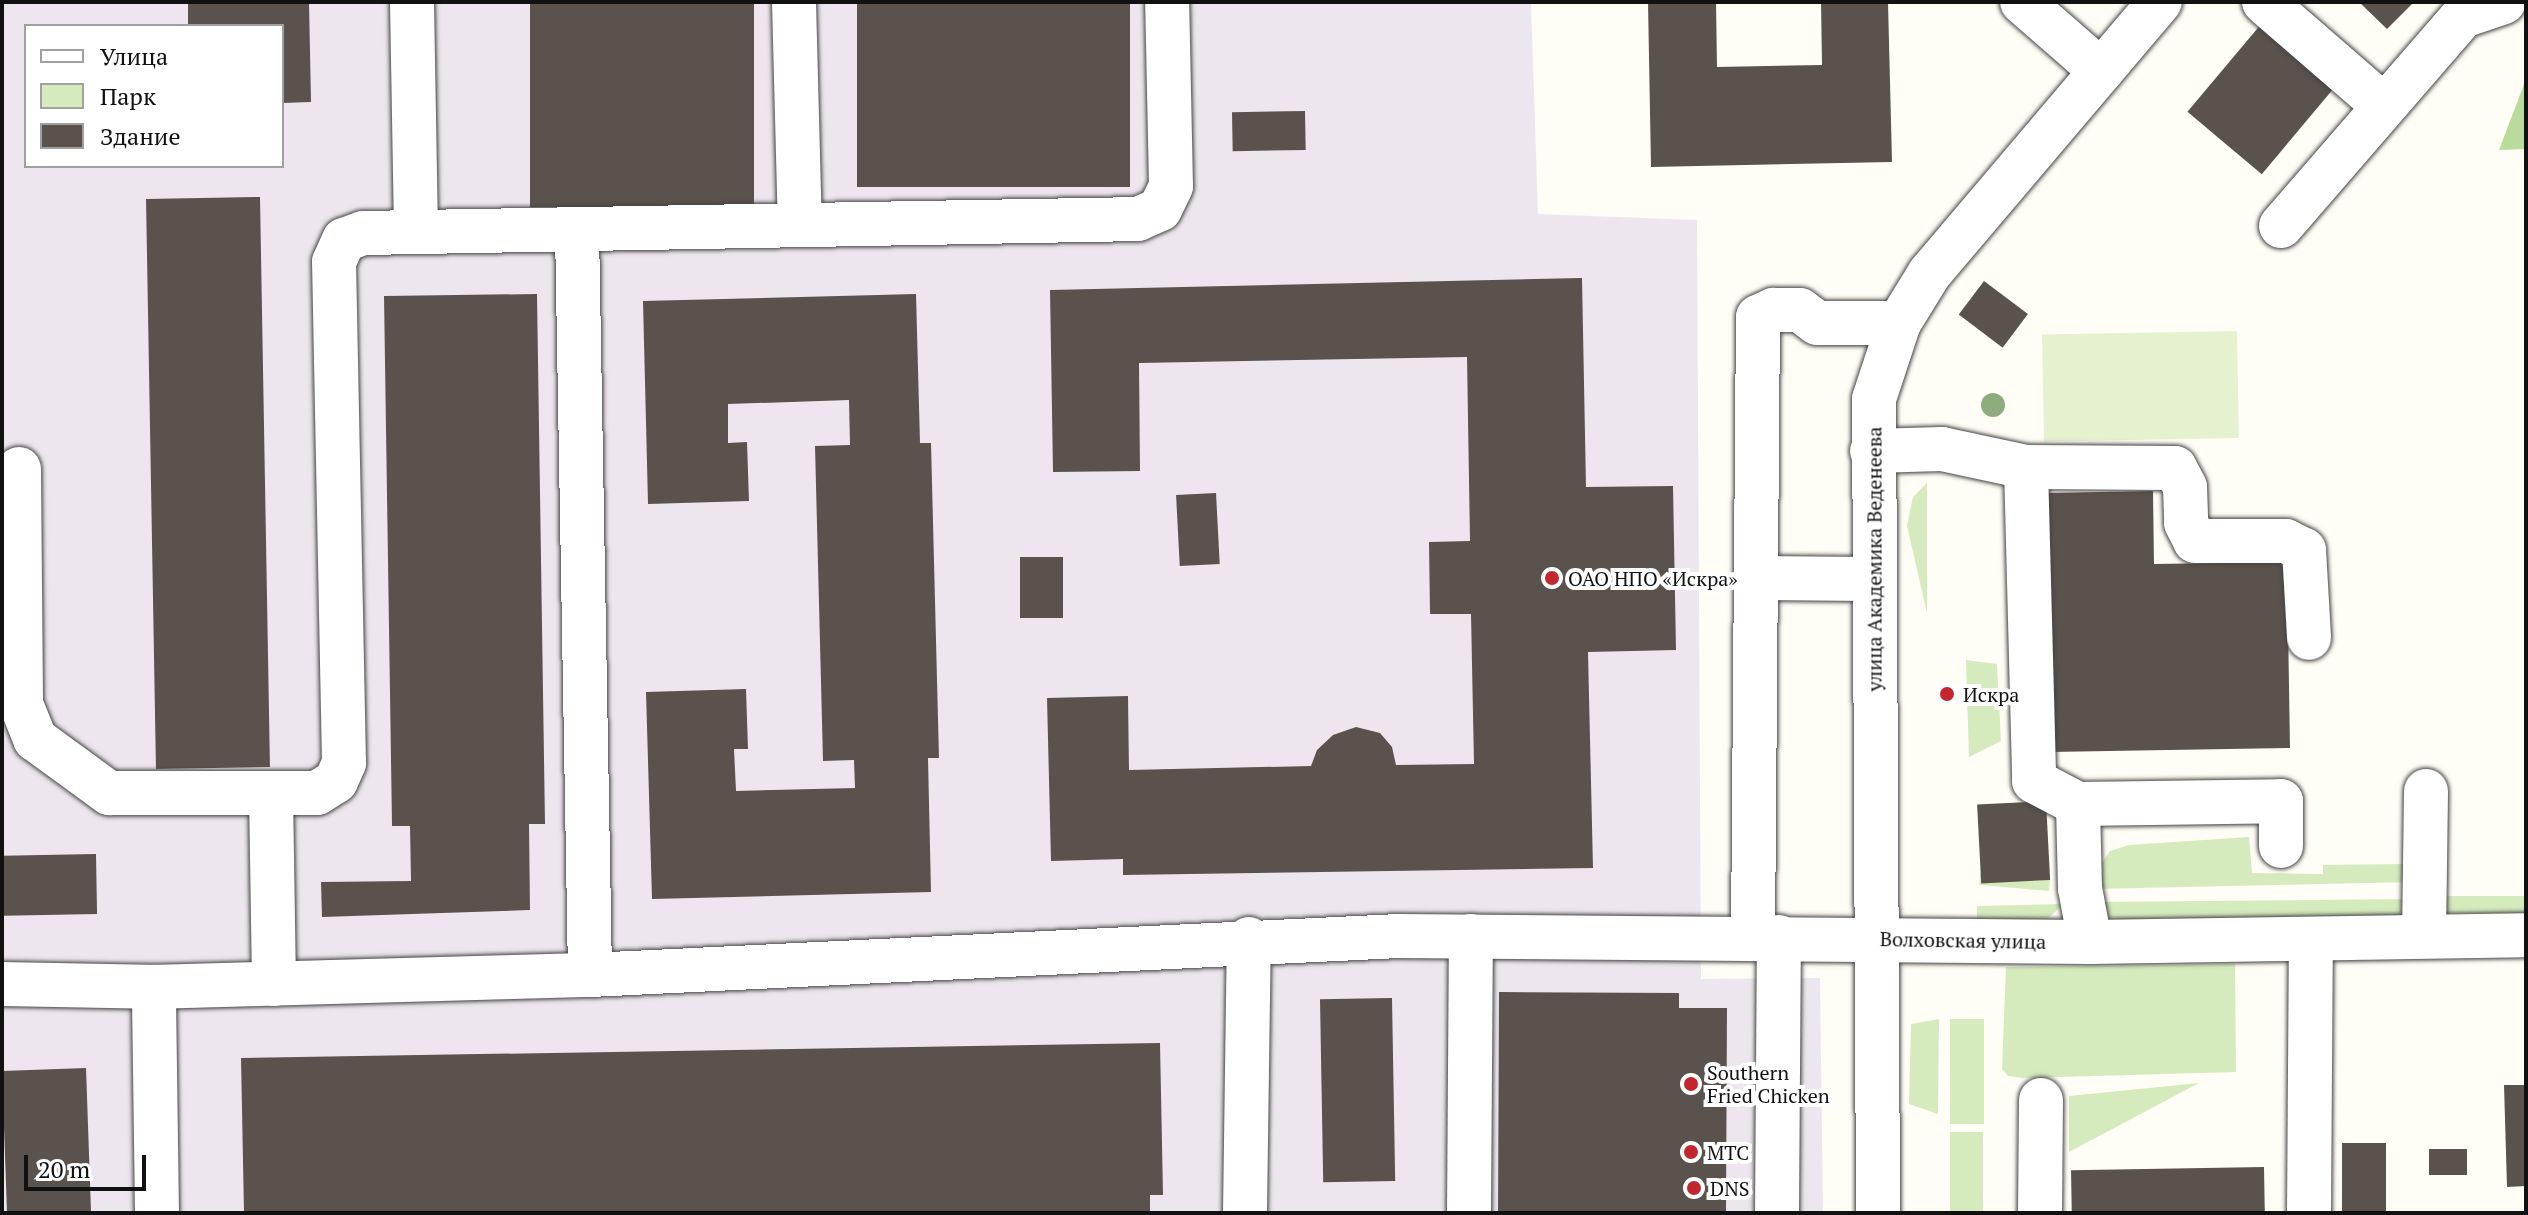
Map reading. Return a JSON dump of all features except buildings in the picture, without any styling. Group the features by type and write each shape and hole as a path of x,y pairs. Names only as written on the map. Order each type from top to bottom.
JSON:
{"street":[{"path":"412,2 416,232"},
{"path":"794,2 800,225"},
{"path":"19,469 21,704 35,739 109,793 317,793 336,781 344,763 334,262 344,240 363,233 1138,219 1160,209 1171,186 1167,2"},
{"path":"2022,2 2101,71"},
{"name":"улица Академика Веденеева","path":"1878,1213 1874,399 1899,323 1929,274 2160,2"},
{"path":"2264,2 2384,106"},
{"path":"2281,226 2463,16 2504,2"},
{"path":"577,229 590,975"},
{"path":"1777,1213 1755,578 1758,317 1773,310 1800,310 1817,323 1899,323"},
{"path":"1872,451 1942,449 2026,467 2175,468 2185,487 2186,523 2195,541 2286,541 2304,550 2309,638"},
{"path":"2026,467 2034,781 2078,804 2281,801 2281,846"},
{"path":"1755,578 1873,579"},
{"path":"2424,936 2426,791"},
{"path":"271,793 274,984"},
{"path":"2078,804 2080,888 2090,942"},
{"name":"Волховская улица","path":"2,984 154,987 590,975 1249,939 1400,936 1876,937 2090,942 2526,935"},
{"path":"1469,1213 1471,936"},
{"path":"1245,1213 1249,939"},
{"path":"2309,1213 2311,939"},
{"path":"154,987 157,1213"},
{"path":"2040,1213 2041,1100"}],"shaded area":[{"path":"2,2 1531,2 1538,214 1697,220 1701,979 1820,978 1823,1213 2,1213"}],"green space":[{"path":"2526,79 2526,149 2499,150"},
{"path":"2237,331 2239,438 2044,441 2042,334"},
{"path":"1927,483 1927,613 1907,526 1913,497"},
{"path":"1966,660 1997,664 2001,741 1969,757"},
{"path":"2249,837 2252,873 2323,874 2323,865 2405,864 2413,882 2091,889 2092,878 2110,851 2129,845"},
{"path":"1980,874 2050,880 2049,891 1979,885"},
{"path":"2437,896 2526,896 2526,913 2437,913"},
{"path":"2412,899 2397,916 2127,922 2111,918 2094,902"},
{"path":"2064,904 2047,919 1977,920 1977,906"},
{"path":"2235,964 2236,1072 2023,1078 2008,1076 2002,1069 2006,967"},
{"path":"1939,1019 1938,1114 1909,1104 1911,1024"},
{"path":"1950,1019 1984,1019 1984,1124 1950,1124"},
{"path":"2199,1083 2069,1152 2069,1096"},
{"path":"1950,1132 1983,1132 1983,1213 1950,1213"}],"place":[{"name":"ОАО НПО «Искра»","path":"1552,578"},
{"name":"Искра","path":"1947,694"},
{"name":"Southern Fried Chicken","path":"1691,1084"},
{"name":"МТС","path":"1691,1152"},
{"name":"DNS","path":"1694,1188"}]}
